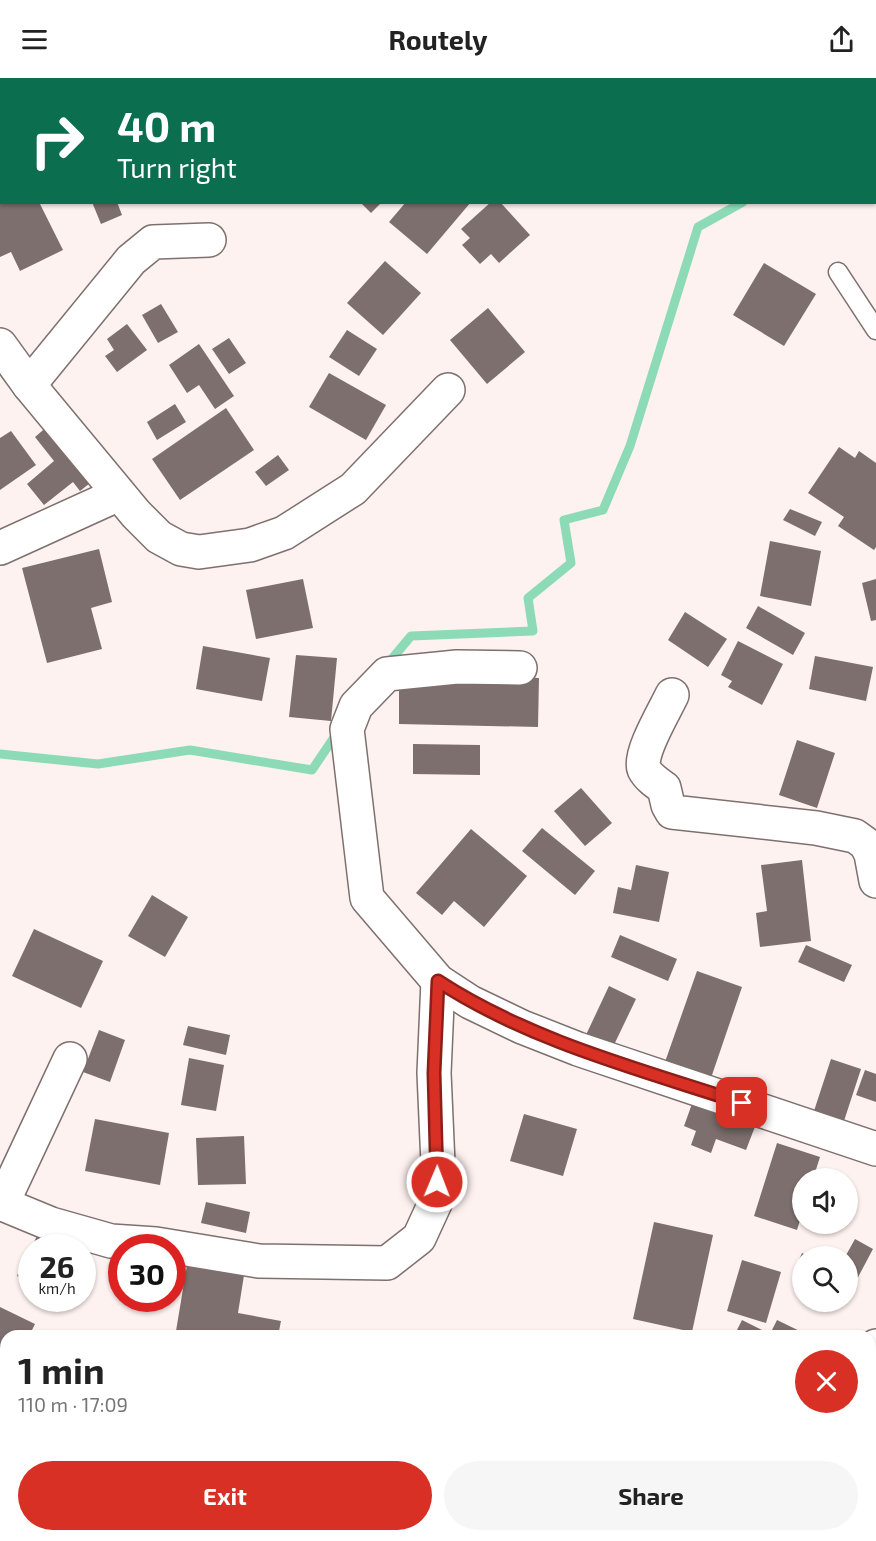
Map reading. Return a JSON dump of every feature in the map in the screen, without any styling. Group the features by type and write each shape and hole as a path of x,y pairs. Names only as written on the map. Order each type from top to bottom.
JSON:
{"street":[{"path":"28,385 131,260 153,242 209,240"},
{"path":"0,345 28,385 119,494 159,537 181,549 199,552 250,545 284,533 353,489 448,390"},
{"path":"0,548 119,494"},
{"path":"520,668 457,667 387,674 356,706 347,729 367,898 438,981 470,1002 578,1049 876,1149"},
{"path":"672,695 644,754 643,768 664,789 672,812 816,828 855,836 866,844 871,854 876,881"},
{"path":"70,1059 1,1203 51,1224 111,1241 156,1244 259,1261 387,1263 419,1238 436,1201 438,1164 434,1073 438,981"}],"lane":[{"path":"838,272 876,330"}],"building":[{"path":"0,204 40,204 63,250 20,271 11,252 0,257"},
{"path":"93,204 118,204 122,215 101,224"},
{"path":"362,204 380,204 371,213"},
{"path":"404,204 469,204 427,254 389,222"},
{"path":"489,204 502,204 530,235 499,263 491,254 480,264 462,245 470,238 461,229"},
{"path":"385,261 421,293 383,335 347,303"},
{"path":"764,263 816,294 784,346 733,315"},
{"path":"161,304 178,332 158,343 142,315"},
{"path":"488,308 525,352 487,384 450,340"},
{"path":"127,324 147,350 117,372 105,356 114,350 107,339"},
{"path":"347,330 377,349 359,376 329,357"},
{"path":"229,338 246,363 229,374 212,349"},
{"path":"199,344 234,396 215,409 199,385 187,393 169,365"},
{"path":"329,373 386,405 366,440 309,407"},
{"path":"175,404 186,422 157,440 147,422"},
{"path":"226,408 254,450 180,500 152,459"},
{"path":"49,425 94,480 80,491 73,482 44,505 27,484 54,461 35,437"},
{"path":"11,431 36,465 0,490 0,438"},
{"path":"839,447 855,458 859,451 876,463 876,547 874,550 838,526 844,517 808,493"},
{"path":"278,455 289,470 266,486 255,472"},
{"path":"790,509 822,522 815,536 783,520"},
{"path":"770,541 821,551 811,606 760,596"},
{"path":"99,549 112,602 91,608 102,649 47,663 22,568"},
{"path":"303,579 313,628 256,639 246,590"},
{"path":"876,579 876,620 871,621 862,583"},
{"path":"758,606 805,633 793,655 746,628"},
{"path":"685,612 727,639 708,667 668,640"},
{"path":"738,641 783,664 762,705 728,687 732,681 721,675"},
{"path":"203,646 270,658 262,701 196,689"},
{"path":"296,655 337,658 331,721 289,717"},
{"path":"815,656 873,667 866,701 809,689"},
{"path":"399,674 539,678 538,727 399,724"},
{"path":"797,740 835,753 817,808 779,795"},
{"path":"413,744 480,745 480,775 413,774"},
{"path":"581,788 612,823 585,846 554,811"},
{"path":"542,828 595,871 575,895 522,851"},
{"path":"471,829 527,876 484,927 454,901 442,915 416,893"},
{"path":"802,860 811,941 760,947 756,913 767,911 761,865"},
{"path":"636,865 669,872 659,922 613,913 618,887 631,890"},
{"path":"152,895 188,917 165,957 128,936"},
{"path":"34,929 103,961 81,1008 12,976"},
{"path":"620,935 677,959 668,981 611,957"},
{"path":"806,945 852,965 844,982 798,962"},
{"path":"697,971 742,987 711,1078 665,1062"},
{"path":"609,986 636,999 612,1049 585,1037"},
{"path":"188,1026 230,1035 226,1055 183,1045"},
{"path":"99,1030 125,1040 110,1082 83,1072"},
{"path":"189,1058 224,1065 216,1111 181,1105"},
{"path":"831,1059 861,1069 843,1124 813,1114"},
{"path":"865,1070 876,1074 876,1102 856,1095"},
{"path":"693,1101 756,1124 746,1150 716,1139 711,1153 691,1145 696,1131 684,1126"},
{"path":"524,1114 577,1129 563,1176 510,1161"},
{"path":"95,1119 169,1133 160,1185 85,1171"},
{"path":"244,1136 246,1184 198,1185 196,1138"},
{"path":"777,1143 820,1157 816,1168 792,1168 792,1228 754,1216"},
{"path":"206,1202 250,1212 246,1233 201,1223"},
{"path":"654,1222 713,1235 692,1330 633,1319"},
{"path":"855,1239 873,1249 858,1277 858,1246 851,1246"},
{"path":"188,1259 245,1269 238,1313 281,1321 279,1330 176,1330 179,1312 186,1312"},
{"path":"742,1260 781,1272 766,1323 727,1311"},
{"path":"0,1307 35,1324 32,1330 0,1330"},
{"path":"742,1320 762,1330 737,1330"},
{"path":"777,1320 798,1330 772,1330"}],"waterway":[{"path":"386,666 411,636 533,631 528,598 571,563 564,520 603,510 630,446 698,227 739,204"},
{"path":"0,754 98,764 190,750 312,770 339,730"}],"route":[{"path":"437,1182 434,1073 438,981 470,1002 578,1049 742,1103"}]}
